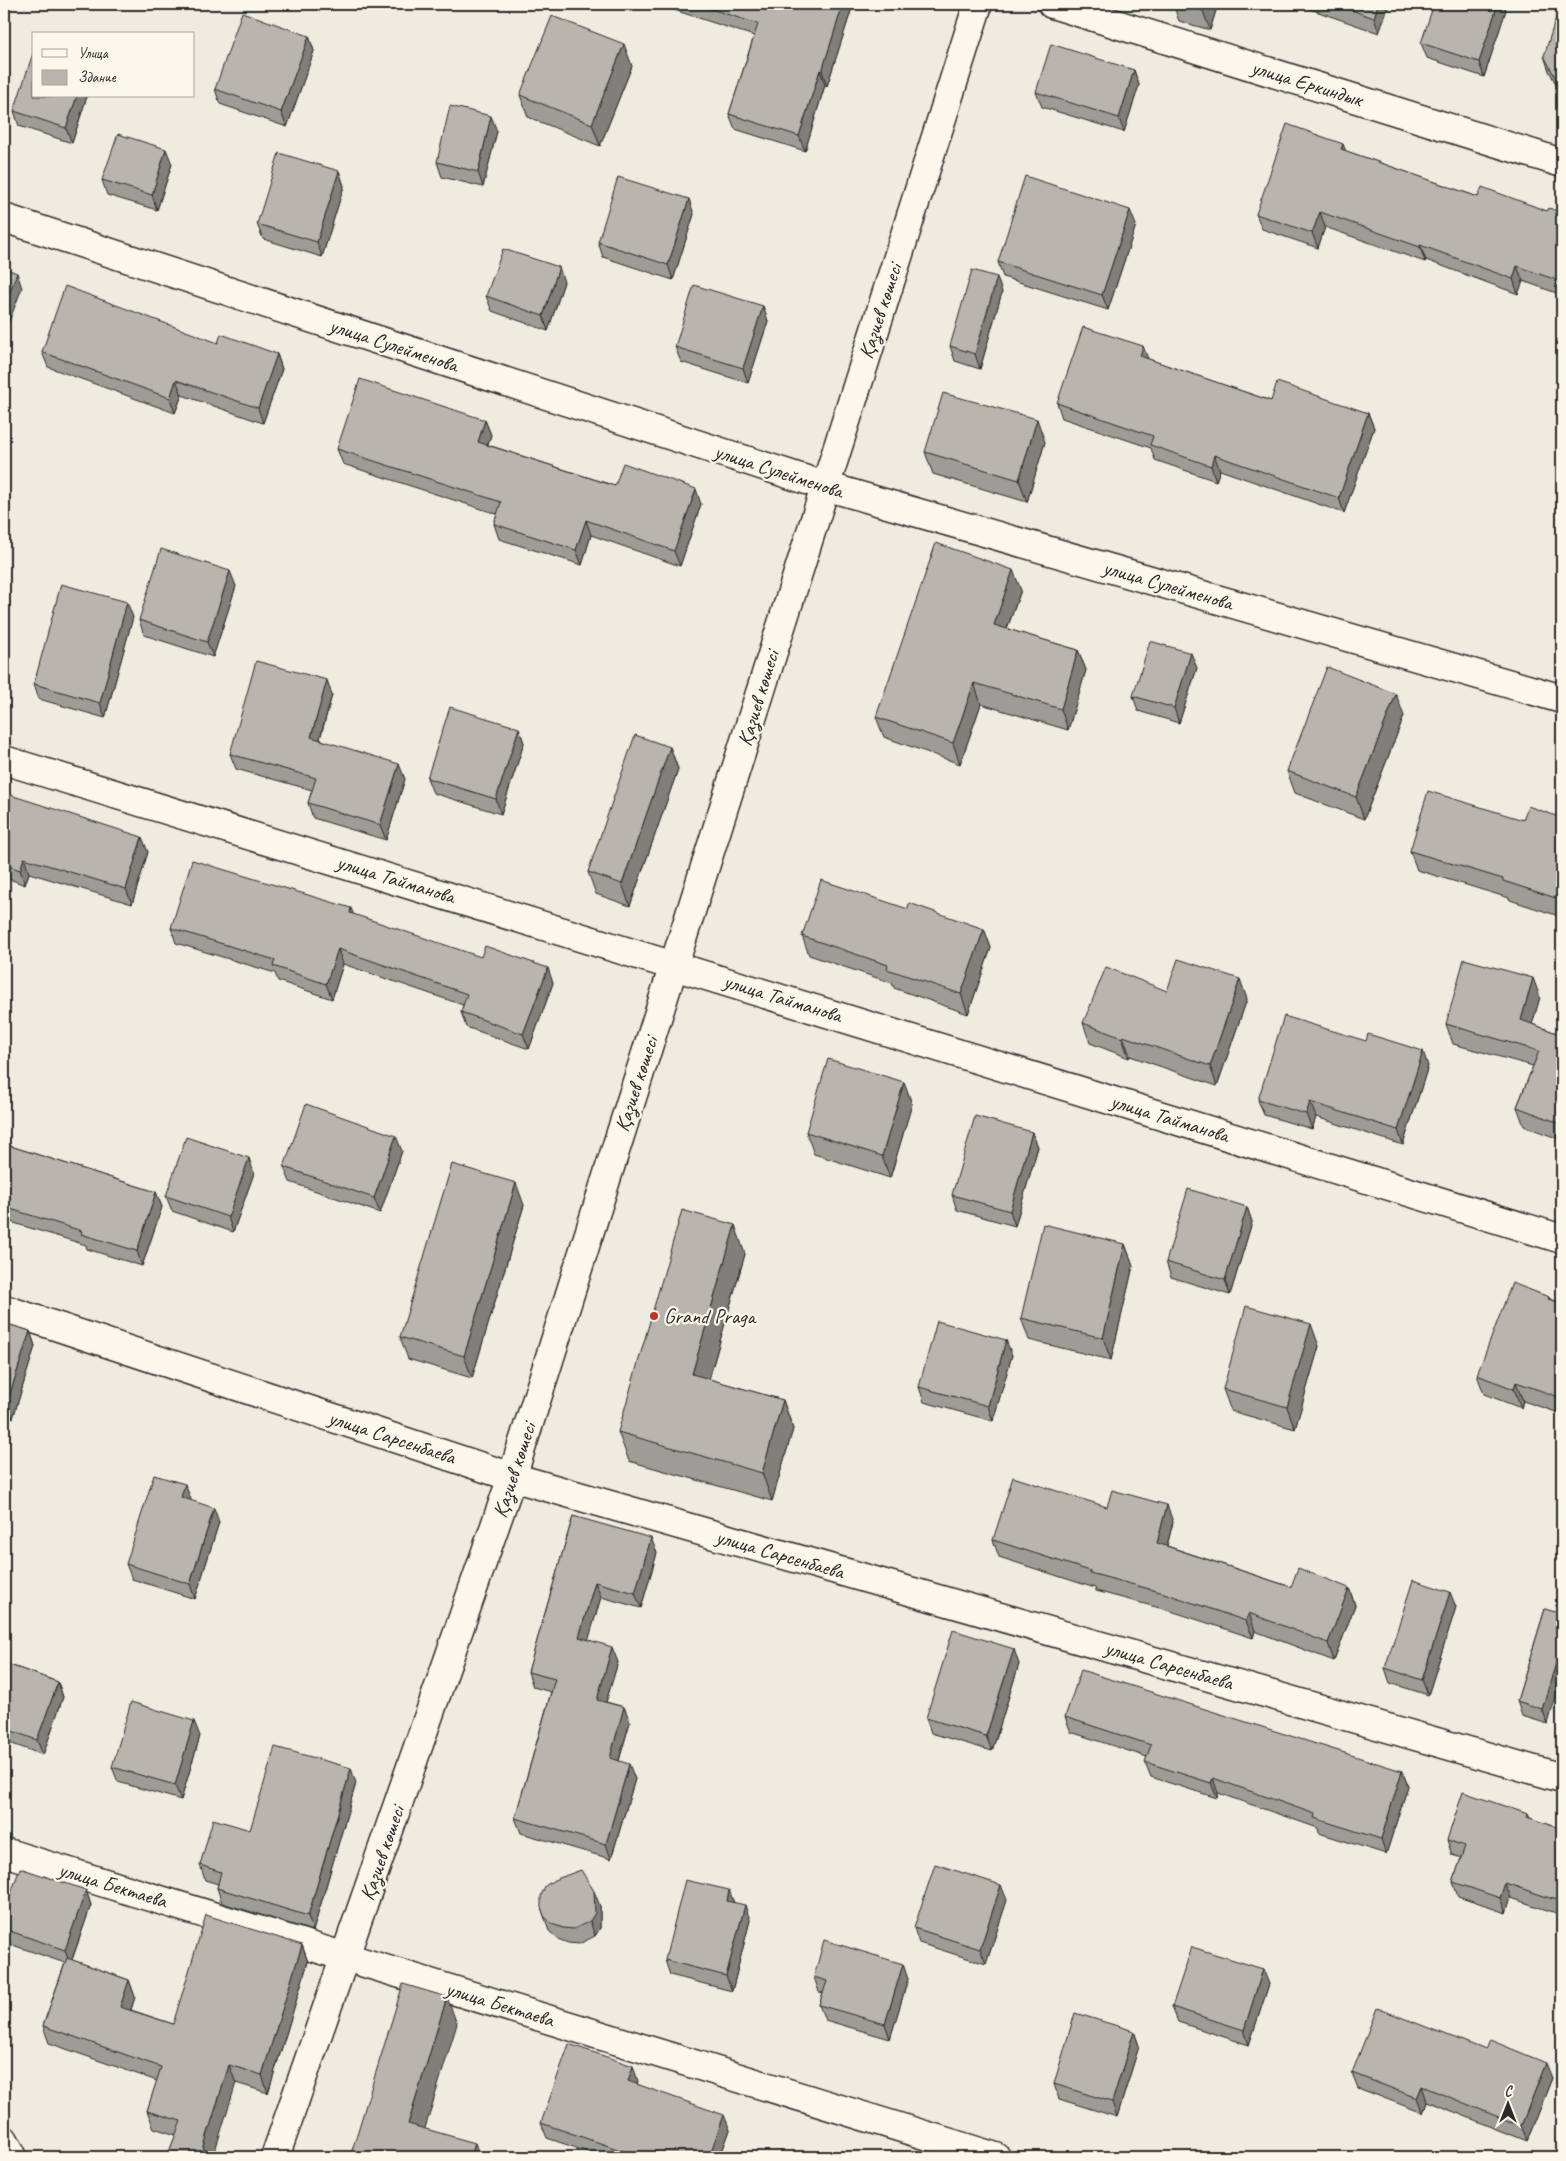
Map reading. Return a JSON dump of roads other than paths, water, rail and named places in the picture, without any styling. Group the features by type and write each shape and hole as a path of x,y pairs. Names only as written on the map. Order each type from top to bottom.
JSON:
{"street":[{"name":"Қазиев көшесі","path":"275,2157 512,1477 978,4"},
{"name":"улица Еркиндык","path":"1052,4 1562,163"},
{"name":"улица Сулейменова","path":"4,218 825,486 1562,699"},
{"name":"улица Тайманова","path":"4,760 674,964 1562,1239"},
{"name":"улица Сарсенбаева","path":"4,1309 512,1477 1562,1778"},
{"name":"улица Бектаева","path":"4,1852 996,2157"},
{"path":"4,2140 13,2157"}],"place":[{"name":"Grand Praga","path":"654,1316"}]}
